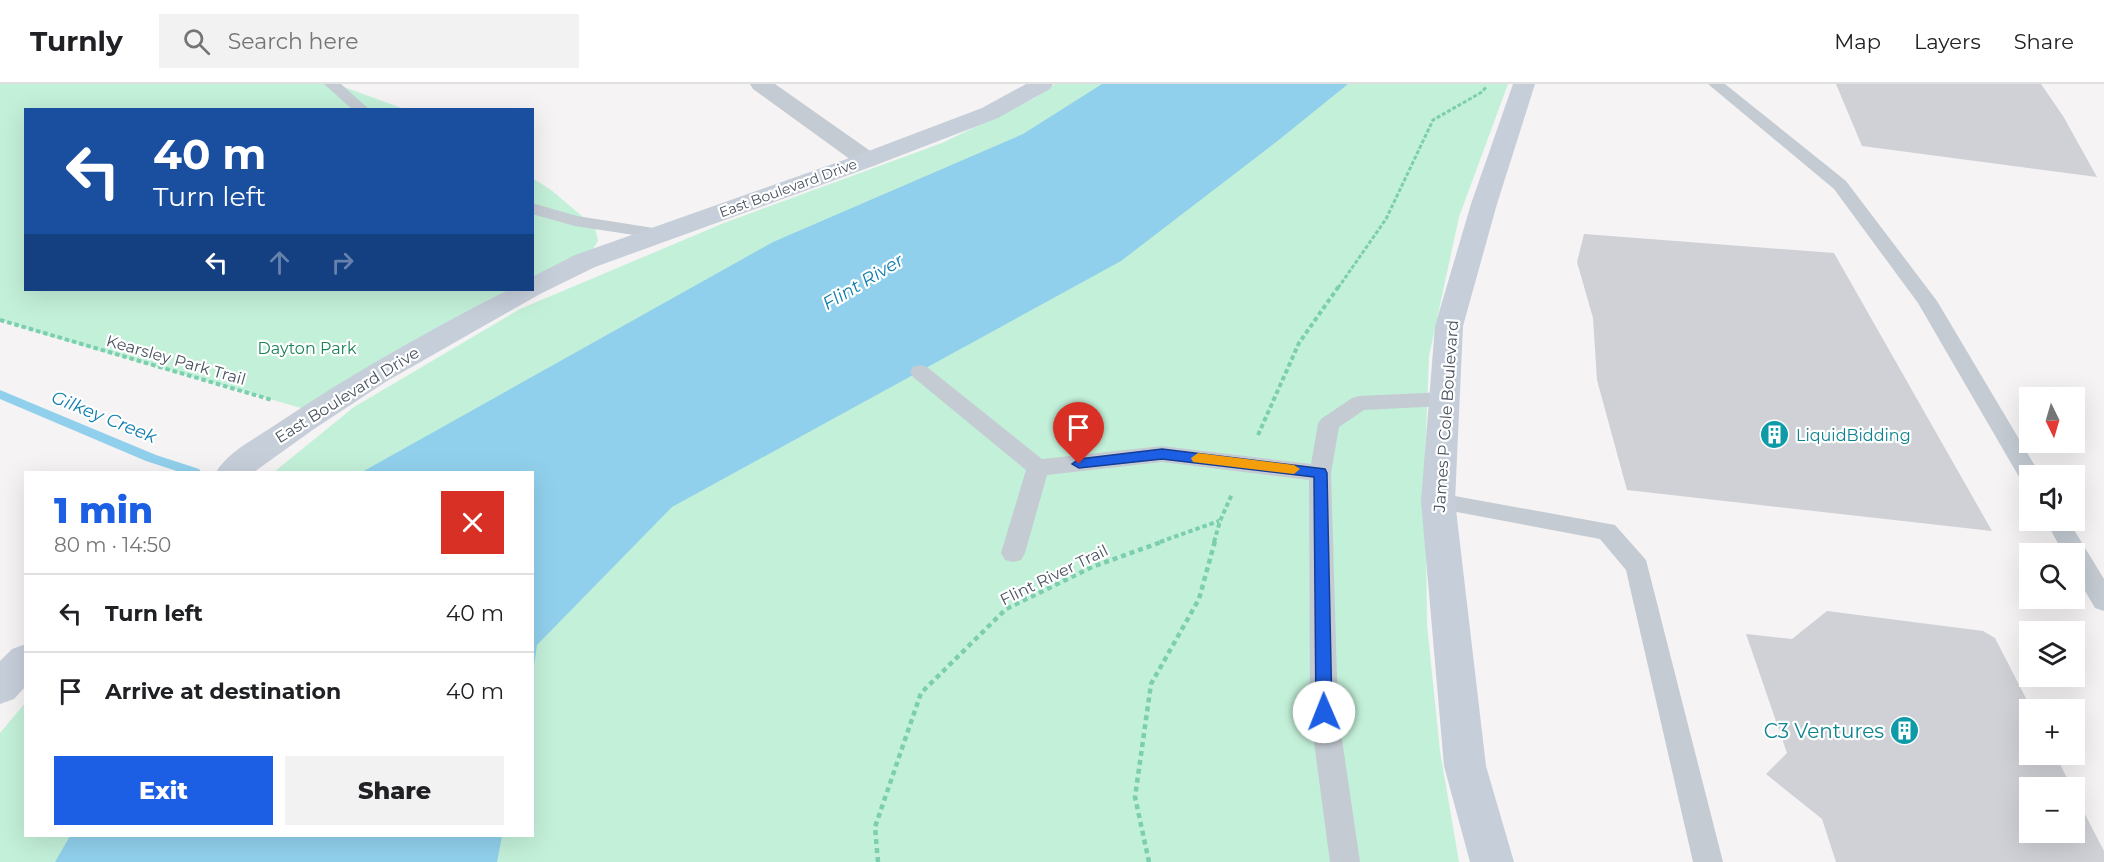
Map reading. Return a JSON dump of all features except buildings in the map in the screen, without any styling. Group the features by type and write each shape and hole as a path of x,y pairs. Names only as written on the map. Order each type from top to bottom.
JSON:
{"street":[{"path":"761,84 867,160"},
{"name":"East Boulevard Drive","path":"534,287 585,261 867,160 990,113 1042,84"},
{"name":"James P Cole Boulevard","path":"1492,862 1465,766 1438,501 1449,326 1484,204 1524,84"},
{"name":"East Boulevard Drive","path":"233,471 315,412 447,332 527,291"},
{"path":"0,687 24,662"}],"lane":[{"path":"332,84 361,108"},
{"path":"1716,84 1840,185 1927,301 2024,465"},
{"path":"534,209 575,221 660,234"},
{"path":"920,372 1038,468 1162,454 1320,473"},
{"path":"1346,862 1324,712 1320,473 1329,424 1359,403 1444,399"},
{"path":"1013,553 1038,468"},
{"path":"1438,501 1607,531 1637,567 1708,862"},
{"path":"2063,531 2104,601"}],"path":[{"name":"Kearsley Park Trail","path":"0,320 315,412"},
{"name":"Flint River Trail","path":"878,862 875,827 921,693 1006,609 1092,567 1220,520"}],"green space":[{"name":"Dayton Park","path":"0,84 336,84 401,108 24,108 24,291 527,291 447,332 315,412 0,320"},
{"path":"1055,84 1508,84 1459,217 1429,356 1425,462 1427,625 1440,751 1459,862 0,862 0,733 24,704 24,837 534,837 534,471 275,471 354,407 520,309 724,223 942,143 1035,98"},
{"path":"534,179 551,190 595,227 598,241 585,261 534,287"}],"water":[{"name":"Flint River","path":"1102,84 1348,84 1121,261 672,507 537,645 534,665 534,471 364,471 773,242 1023,134"},
{"path":"69,837 502,837 497,862 55,862"}],"waterway":[{"name":"Gilkey Creek","path":"0,394 151,458 191,471"}],"slow traffic":[{"path":"1198,458 1294,469"}],"place":[{"name":"LiquidBidding","path":"1775,435"},
{"name":"C3 Ventures","path":"1905,731"}],"route":[{"path":"1079,464 1162,454 1320,473 1324,712"}]}
